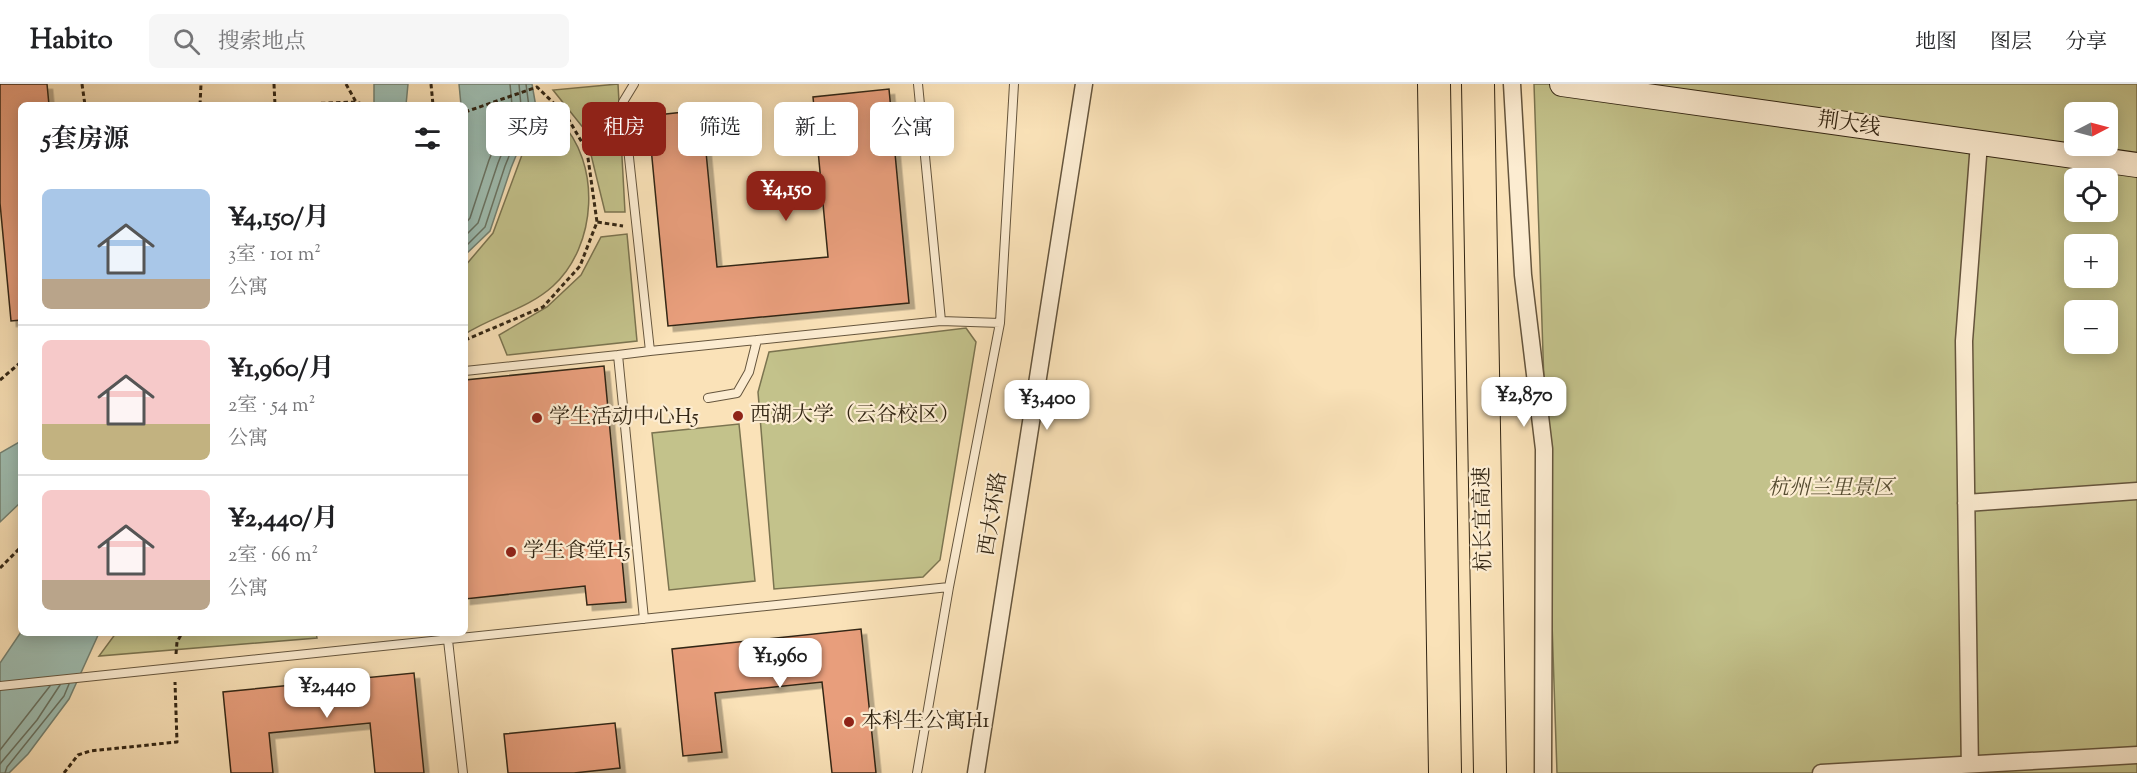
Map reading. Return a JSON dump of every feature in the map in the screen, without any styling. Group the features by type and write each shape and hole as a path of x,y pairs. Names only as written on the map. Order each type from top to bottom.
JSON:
{"highway":[{"path":"1434,84 1445,771"},
{"name":"杭长宜高速","path":"1478,84 1482,434 1490,773"}],"street":[{"name":"西大环路","path":"976,773 1084,84"},
{"path":"1512,84 1523,274 1544,449 1543,773"},
{"name":"荆大线","path":"1562,84 2137,165"},
{"path":"1970,769 1964,340 1979,143"},
{"path":"1966,503 2137,491"},
{"path":"1821,773 1970,769 2137,755"}],"lane":[{"path":"634,84 623,102 650,351"},
{"path":"918,84 941,321"},
{"path":"917,773 949,587 1000,323 1014,84"},
{"path":"468,371 941,321 1000,323"},
{"path":"708,398 737,393 749,372 757,340"},
{"path":"618,355 644,619"},
{"path":"0,686 949,587"},
{"path":"448,640 463,773"}],"path":[{"path":"82,84 85,102"},
{"path":"200,102 201,84"},
{"path":"274,84 275,102"},
{"path":"346,84 356,102"},
{"path":"431,84 433,102"},
{"path":"468,111 537,87 566,115 587,151 597,222 580,266 543,307 523,318 484,330 468,338"},
{"path":"597,222 637,228"},
{"path":"0,380 18,365"},
{"path":"0,568 18,550"},
{"path":"64,773 78,755 90,751 177,742 174,668 177,642 180,636"}],"green space":[{"path":"618,84 619,102 582,102 582,126 570,111 570,102 563,102 553,90"},
{"name":"杭州兰里景区","path":"1534,84 2137,84 2137,773 1557,773"},
{"path":"570,134 582,158 588,181 589,204 586,227 579,249 568,269 553,286 533,301 468,332 468,262 493,233 522,156 570,156"},
{"path":"591,156 622,156 625,212 605,212"},
{"path":"627,234 637,341 507,355 499,335 547,307 581,275 601,237"},
{"path":"966,328 976,342 940,560 923,577 774,589 758,392 769,352"},
{"path":"739,424 755,581 669,590 652,433"},
{"path":"114,636 317,636 317,638 99,656"}],"water":[{"path":"374,84 408,84 406,102 374,102"},
{"path":"459,84 532,84 535,102 486,102 486,156 516,156 490,231 468,252 468,102 461,102"},
{"path":"18,443 18,505 0,522 0,453"},
{"path":"18,636 98,636 69,699 28,754 9,773 0,773 0,663"}],"building":[{"path":"0,84 47,84 49,102 18,102 18,320 11,321 0,203"},
{"path":"889,89 890,102 870,102 870,156 895,156 909,303 668,326 652,156 666,156 666,114 678,113 678,156 706,156 717,267 828,257 819,156 858,156 858,102 813,102 813,97"},
{"path":"604,366 626,602 587,605 585,586 468,599 468,380"},
{"name":"本科生公寓H1","path":"861,629 876,773 832,773 822,682 715,693 722,752 683,756 672,649"},
{"path":"414,673 424,773 375,773 370,723 269,733 273,773 231,773 223,692"},
{"path":"615,723 620,768 574,773 508,773 504,734"}],"place":[{"name":"西湖大学（云谷校区）","path":"738,416"},
{"name":"学生活动中心H5","path":"537,418"},
{"name":"学生食堂H5","path":"511,552"},
{"name":"本科生公寓H1","path":"849,722"}]}
